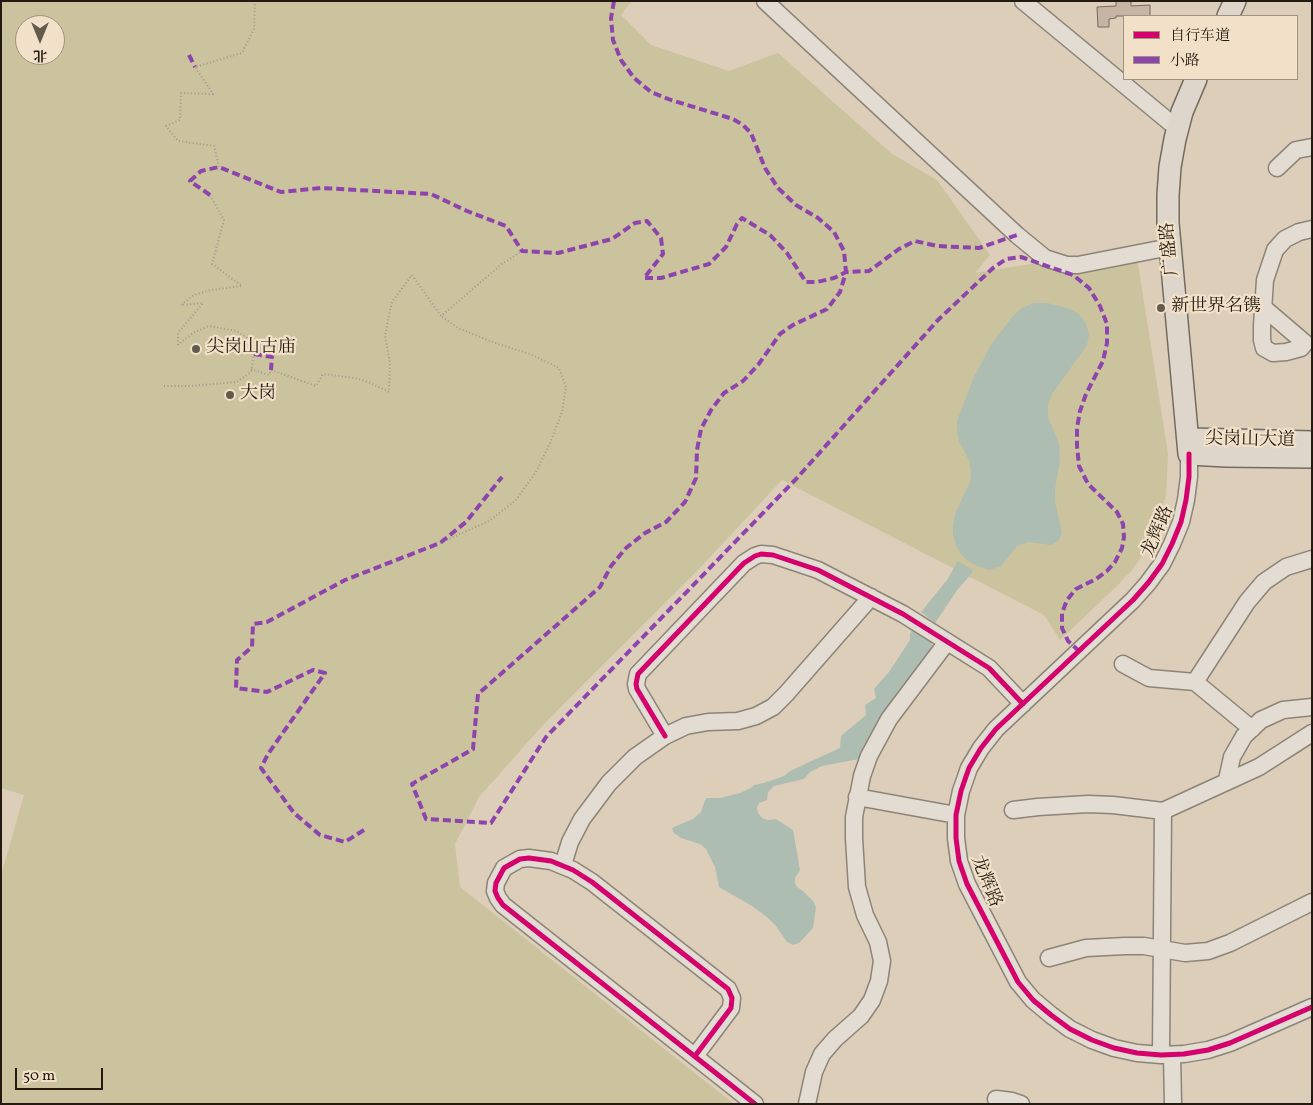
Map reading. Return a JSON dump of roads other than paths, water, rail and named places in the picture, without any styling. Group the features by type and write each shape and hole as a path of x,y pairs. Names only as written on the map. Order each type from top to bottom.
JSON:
{"main road":[{"path":"1228,15 1235,1"},
{"name":"广盛路","path":"1189,446 1170,247 1168,194 1170,166 1182,112 1196,80"},
{"name":"尖岗山大道","path":"1189,446 1312,442"},
{"name":"尖岗山大道","path":"1189,446 1226,456 1312,457"}],"street":[{"path":"764,1 1017,235 1045,258 1067,265 1078,265 1170,247"},
{"path":"1023,1 1178,129"},
{"path":"1277,168 1296,150 1312,147"},
{"path":"1264,308 1308,344 1286,352 1273,353 1264,348 1262,326 1266,280 1275,250 1285,239 1299,232 1312,229"},
{"name":"龙辉路","path":"1189,446 1189,477 1182,515 1172,544 1162,564 1133,600 996,729 980,748 969,768 956,814 956,838 959,861 967,884 1018,982 1033,1000 1051,1016 1070,1029 1092,1040 1114,1048 1137,1053 1166,1055 1208,1050 1230,1044 1312,1007"},
{"path":"665,736 637,689 638,674 749,559 761,554 773,555 818,570 904,614 989,668 1023,704"},
{"path":"1195,682 1248,602 1264,582 1286,567 1312,559"},
{"path":"563,865 576,830 598,796 636,757 675,730 697,723 747,719 773,707 871,597"},
{"path":"808,1104 814,1072 822,1054 835,1039 861,1016 872,1000 880,981 882,961 878,942 865,915 858,887 854,838 857,797 869,756 878,737 897,707 947,642"},
{"path":"1123,664 1148,678 1195,682 1252,729"},
{"path":"1227,780 1232,757 1244,736 1261,720 1283,710 1312,707"},
{"path":"1013,810 1038,806 1088,804 1163,811 1266,762 1312,732"},
{"path":"857,797 956,814"},
{"path":"1163,811 1162,949 1166,1055 1173,1104"},
{"path":"695,1056 731,1008 732,998 728,989 578,872 551,861 529,858 512,863 504,868 496,883 498,898 503,905 755,1104"},
{"path":"1049,958 1086,948 1106,946 1162,949 1185,953 1208,951 1230,943 1312,902"},
{"path":"996,1099 1021,1104"}],"place":[{"name":"新世界名镌","path":"1161,308"},
{"name":"尖岗山古庙","path":"196,349"},
{"name":"大岗","path":"230,395"}]}
